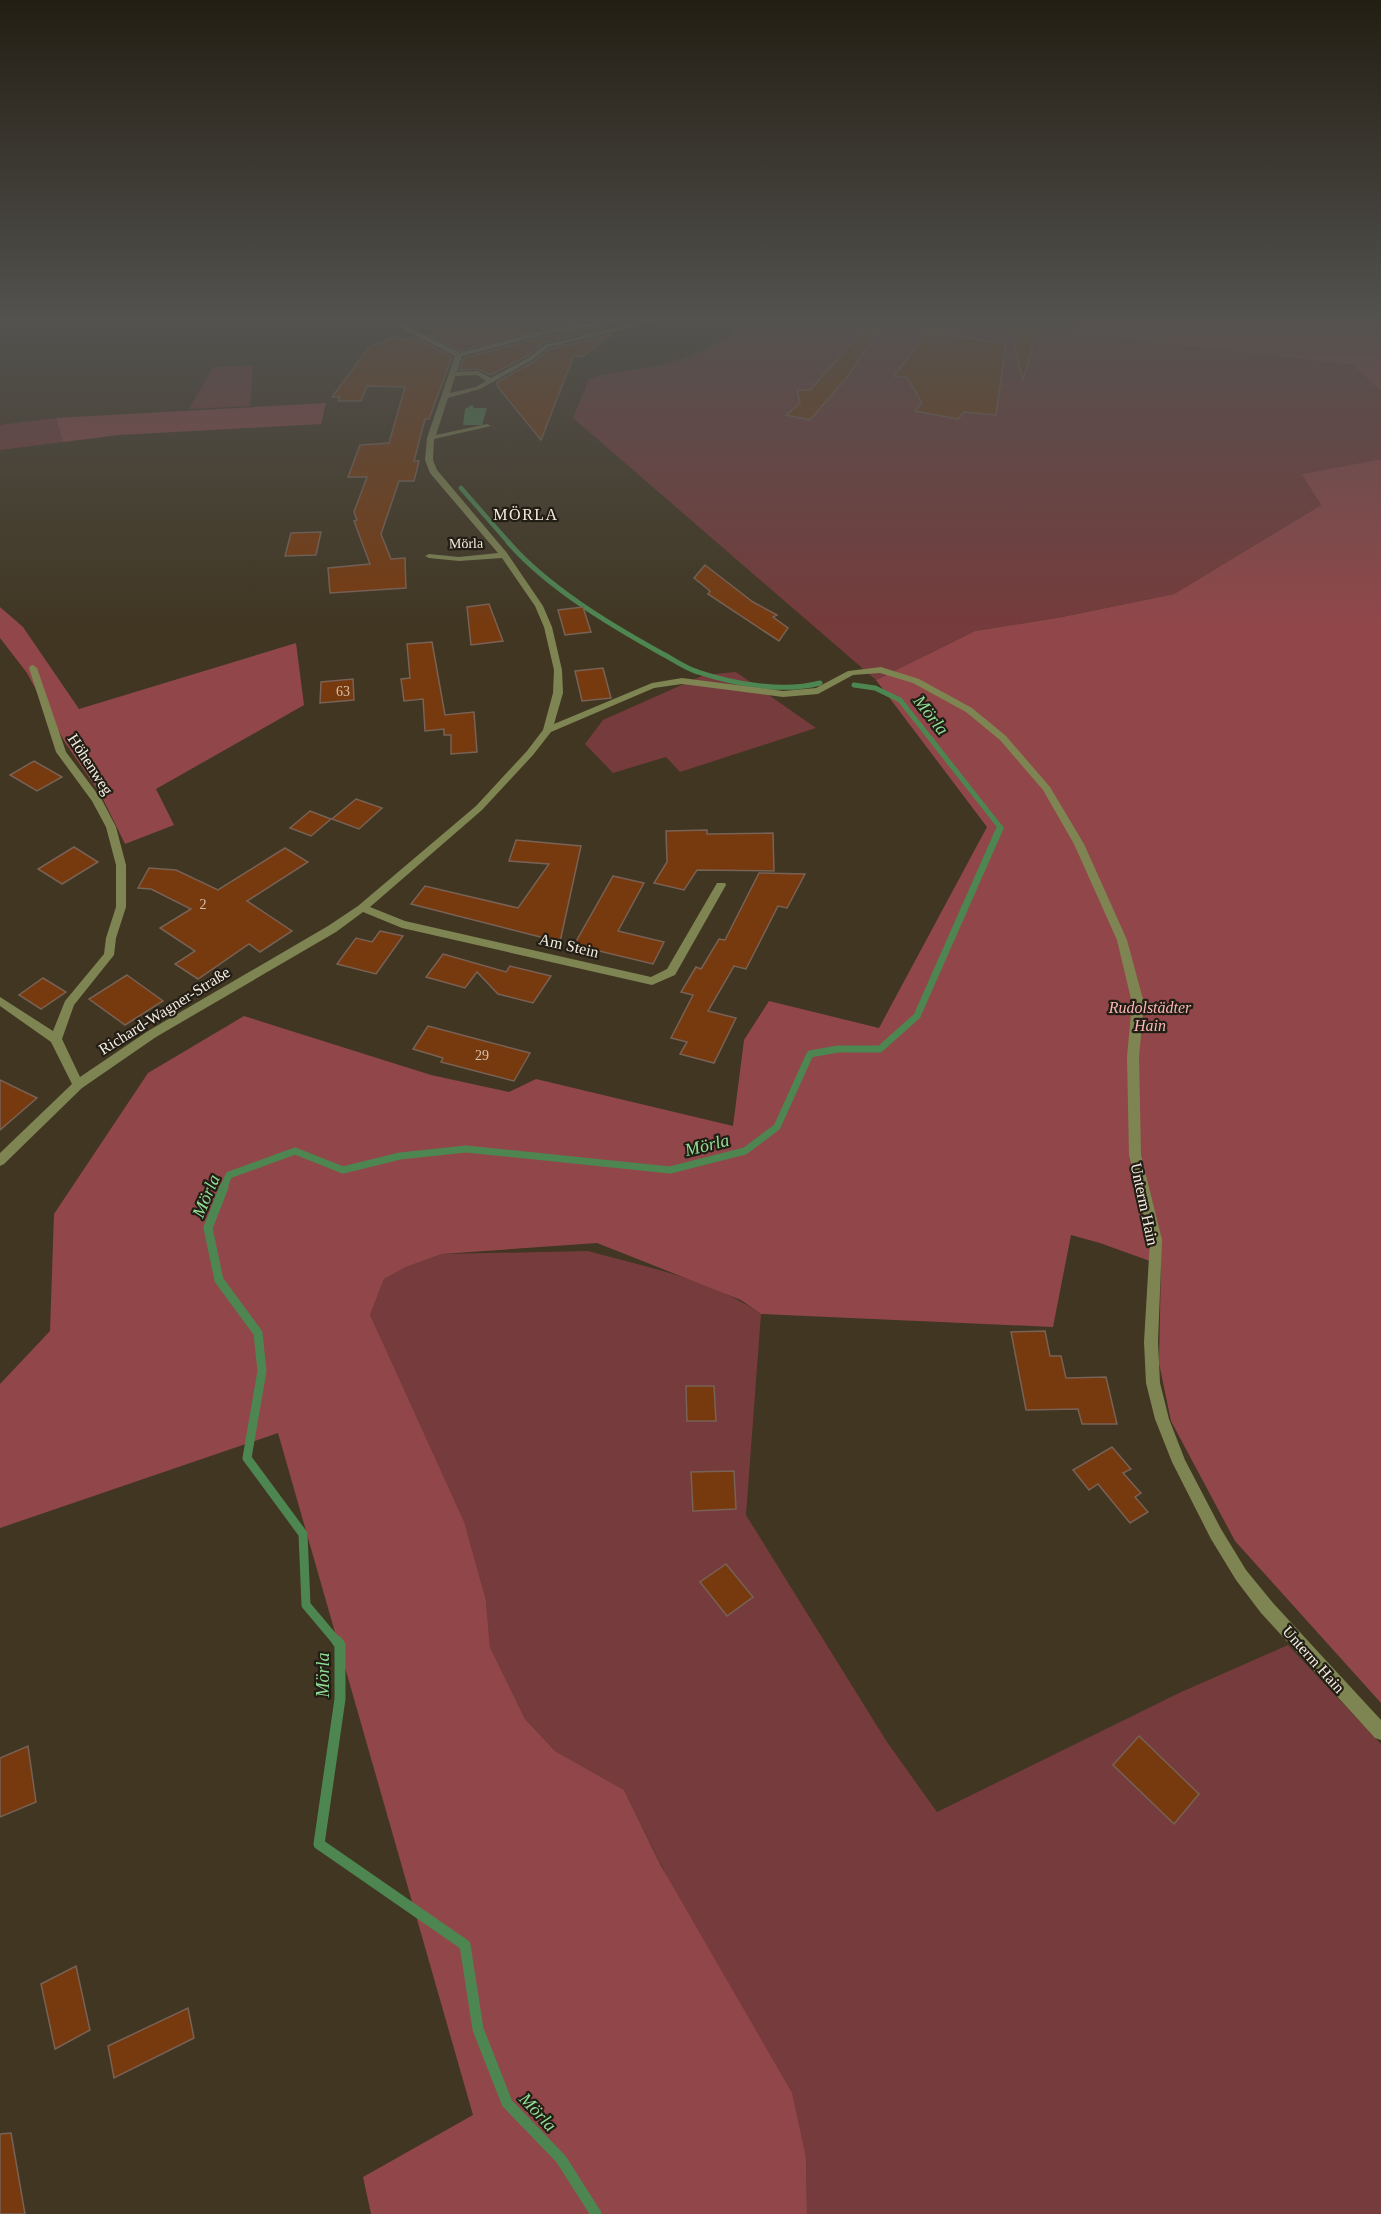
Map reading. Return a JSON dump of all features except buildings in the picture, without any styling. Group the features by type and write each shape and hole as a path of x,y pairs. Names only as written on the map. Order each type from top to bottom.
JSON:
{"street":[{"name":"Mörla","path":"362,908 479,808 530,753 548,730 558,693 558,670 548,627 526,585 504,555 433,471 429,460 431,438 438,420"},
{"path":"431,438 487,426"},
{"name":"Mörla","path":"429,556 459,559 504,555"},
{"name":"Höhenweg","path":"33,668 61,752 97,800 111,827 121,865 121,907 111,938 109,955 69,1004 56,1039"},
{"name":"Unterm Hain","path":"652,686 682,681 783,694 818,691 852,674 881,670 899,674 941,693 969,710 1003,738 1047,789 1080,844 1122,940 1138,1002 1132,1057 1135,1155 1156,1240 1151,1342 1153,1383 1162,1419 1179,1462 1216,1534 1242,1575 1268,1608 1381,1732"},
{"name":"Mörla","path":"548,730 652,686"},
{"name":"Am Stein","path":"362,908 402,924 652,981 671,972 721,885"},
{"name":"Richard-Wagner-Straße","path":"0,1161 78,1085 183,1014 323,934 362,908"},
{"path":"0,1001 56,1039 78,1085"}],"shaded area":[{"path":"57,420 63,442 0,450 0,425"},
{"path":"464,420 483,420 482,425 463,425"},
{"path":"576,420 1381,420 1381,459 1303,474 1321,505 1174,594 1062,617 975,631 876,680"},
{"path":"736,672 816,728 680,772 666,757 613,773 585,744 603,720 704,675"},
{"path":"588,1251 700,1283 742,1302 761,1314 746,1515 887,1742 937,1812 1179,1693 1288,1645 1381,1744 1381,2214 807,2214 806,2158 624,1790 555,1751 525,1719 490,1647 486,1601 370,1315 384,1279 406,1267 442,1254"}],"green space":[{"path":"57,420 322,420 321,424 119,435 63,442"},
{"name":"Rudolstädter Hain","path":"1381,459 1381,1703 1235,1541 1171,1421 1159,1363 1161,1265 1071,1235 1053,1327 761,1314 741,1300 597,1243 442,1254 406,1267 384,1279 370,1315 464,1522 486,1601 490,1647 525,1719 555,1751 624,1790 661,1866 792,2093 806,2158 807,2214 371,2214 363,2177 473,2115 278,1433 0,1528 0,1384 50,1331 54,1214 148,1073 244,1016 431,1075 509,1092 536,1079 733,1126 744,1040 769,1001 879,1028 987,827 876,680 975,631 1062,617 1174,594 1321,505 1302,474"},
{"path":"0,607 23,627 79,709 296,643 304,705 156,789 174,825 125,844 101,795 64,741 27,673 0,638"}],"waterway":[{"name":"Mörla","path":"461,488 510,544"},
{"name":"Mörla","path":"510,544 541,574 580,604 688,668 727,680 759,686 790,687 820,683"},
{"name":"Mörla","path":"854,685 875,688 900,700 1000,827 999,829"},
{"name":"Mörla","path":"223,1189 229,1175 295,1151 343,1170 400,1156 466,1149 670,1170 745,1151 777,1127 810,1054 838,1049 880,1049 917,1016 1000,828"},
{"name":"Mörla","path":"224,1187 208,1228 219,1280 258,1333 262,1371 247,1458 303,1534 306,1605 338,1643"},
{"name":"Mörla","path":"337,1641 340,1645 340,1699 319,1844 465,1945 478,2029 507,2103 561,2159 596,2214"}],"district":[{"name":"MÖRLA","path":"526,514"}]}
